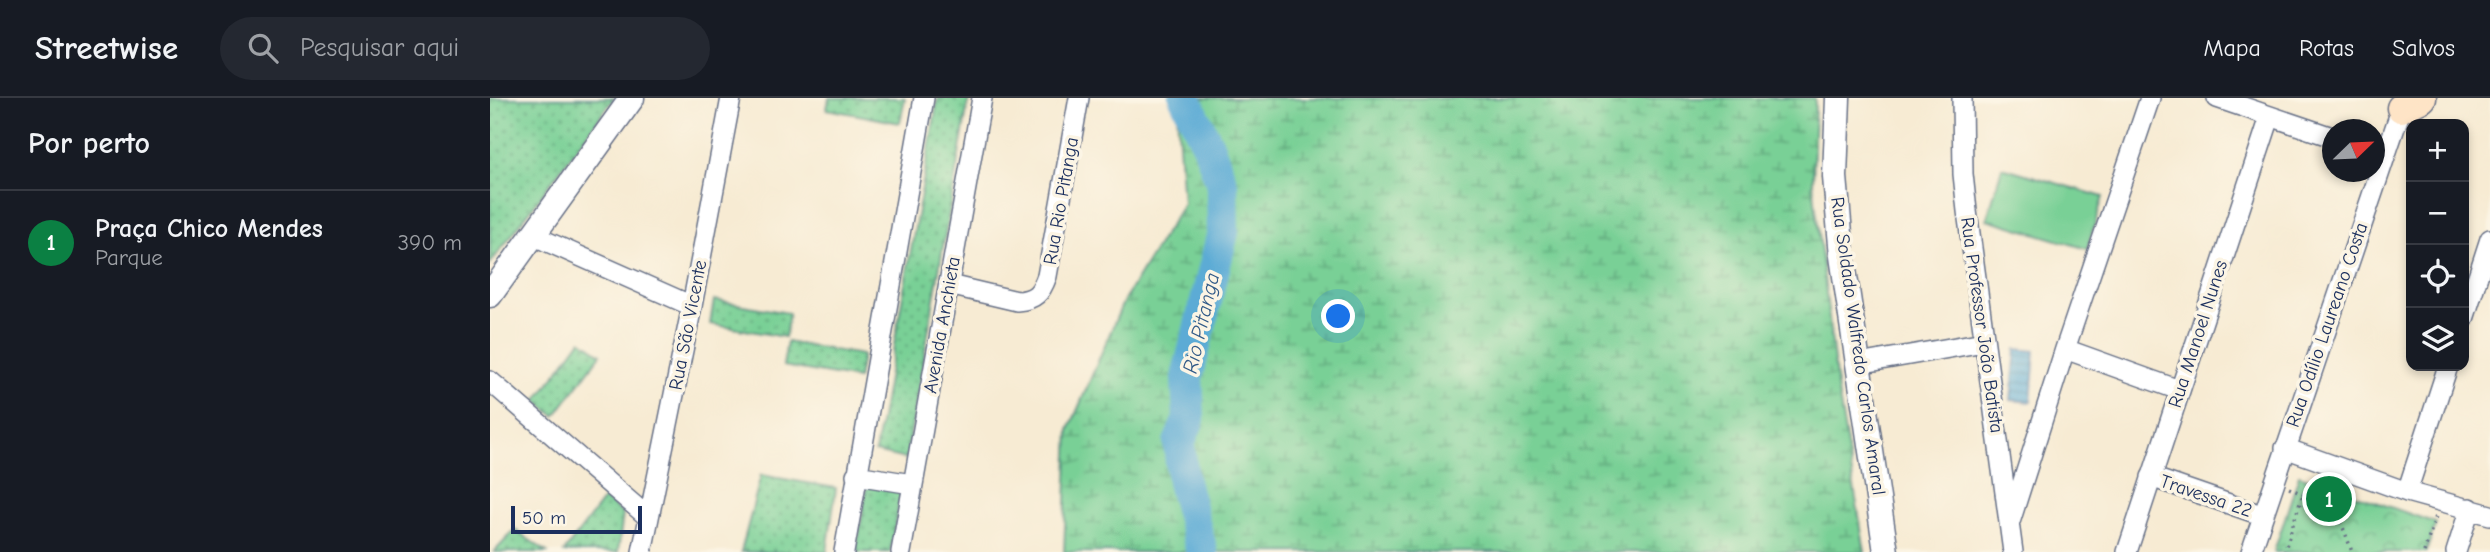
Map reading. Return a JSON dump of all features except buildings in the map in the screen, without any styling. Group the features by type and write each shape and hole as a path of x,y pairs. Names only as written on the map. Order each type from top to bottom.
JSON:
{"street":[{"path":"490,295 632,98"},
{"name":"Rua São Vicente","path":"642,552 731,98"},
{"path":"844,552 924,98"},
{"name":"Avenida Anchieta","path":"901,552 982,98"},
{"name":"Rua Rio Pitanga","path":"949,285 1017,300 1028,300 1043,288 1079,98"},
{"name":"Rua Soldado Walfredo Carlos Amaral","path":"1838,98 1835,177 1842,256 1886,552"},
{"name":"Rua Professor João Batista","path":"1962,98 1963,174 2012,552"},
{"path":"2009,525 2150,98"},
{"path":"2217,98 2322,134"},
{"name":"Rua Odílio Laureano Costa","path":"2385,142 2409,101"},
{"name":"Rua Manoel Nunes","path":"2127,552 2270,117"},
{"name":"Rua Odílio Laureano Costa","path":"2250,552 2370,182"},
{"path":"532,234 692,306"},
{"path":"2468,308 2490,239"},
{"path":"1858,364 1984,342"},
{"path":"2065,349 2179,390"},
{"path":"2407,492 2446,371"},
{"path":"490,381 649,518"},
{"path":"2285,448 2407,492 2490,515"},
{"path":"856,475 912,484"},
{"name":"Travessa 22","path":"2151,477 2261,515"},
{"path":"2456,552 2470,508"}],"path":[{"path":"2273,481 2327,505 2337,514 2352,552"},
{"path":"2284,552 2303,494"},
{"path":"2424,552 2442,501"}],"green space":[{"path":"490,98 614,98 490,264"},
{"path":"829,98 905,98 900,123 827,109"},
{"path":"938,98 969,98 906,459 875,452"},
{"path":"1176,98 1815,98 1813,183 1837,386 1865,552 1064,552 1069,430 1124,300 1183,204"},
{"path":"2002,167 2103,197 2087,249 1987,219"},
{"path":"714,300 789,313 785,337 710,324"},
{"path":"581,340 601,354 555,416 536,401"},
{"path":"787,342 862,355 858,379 783,366"},
{"path":"761,475 836,488 827,552 741,552"},
{"path":"2299,475 2436,523 2426,552 2274,552"},
{"path":"867,486 901,491 890,552 856,552"},
{"path":"604,499 623,514 618,552 564,552"},
{"path":"515,530 547,552 494,552"}],"water":[{"path":"2016,349 2035,351 2031,402 2011,400"}],"waterway":[{"name":"Rio Pitanga","path":"1185,98 1208,145 1222,184 1223,232 1187,378 1189,419 1179,443 1183,482 1202,552"}],"place":[{"name":"Praça Chico Mendes","path":"2329,499"}]}
